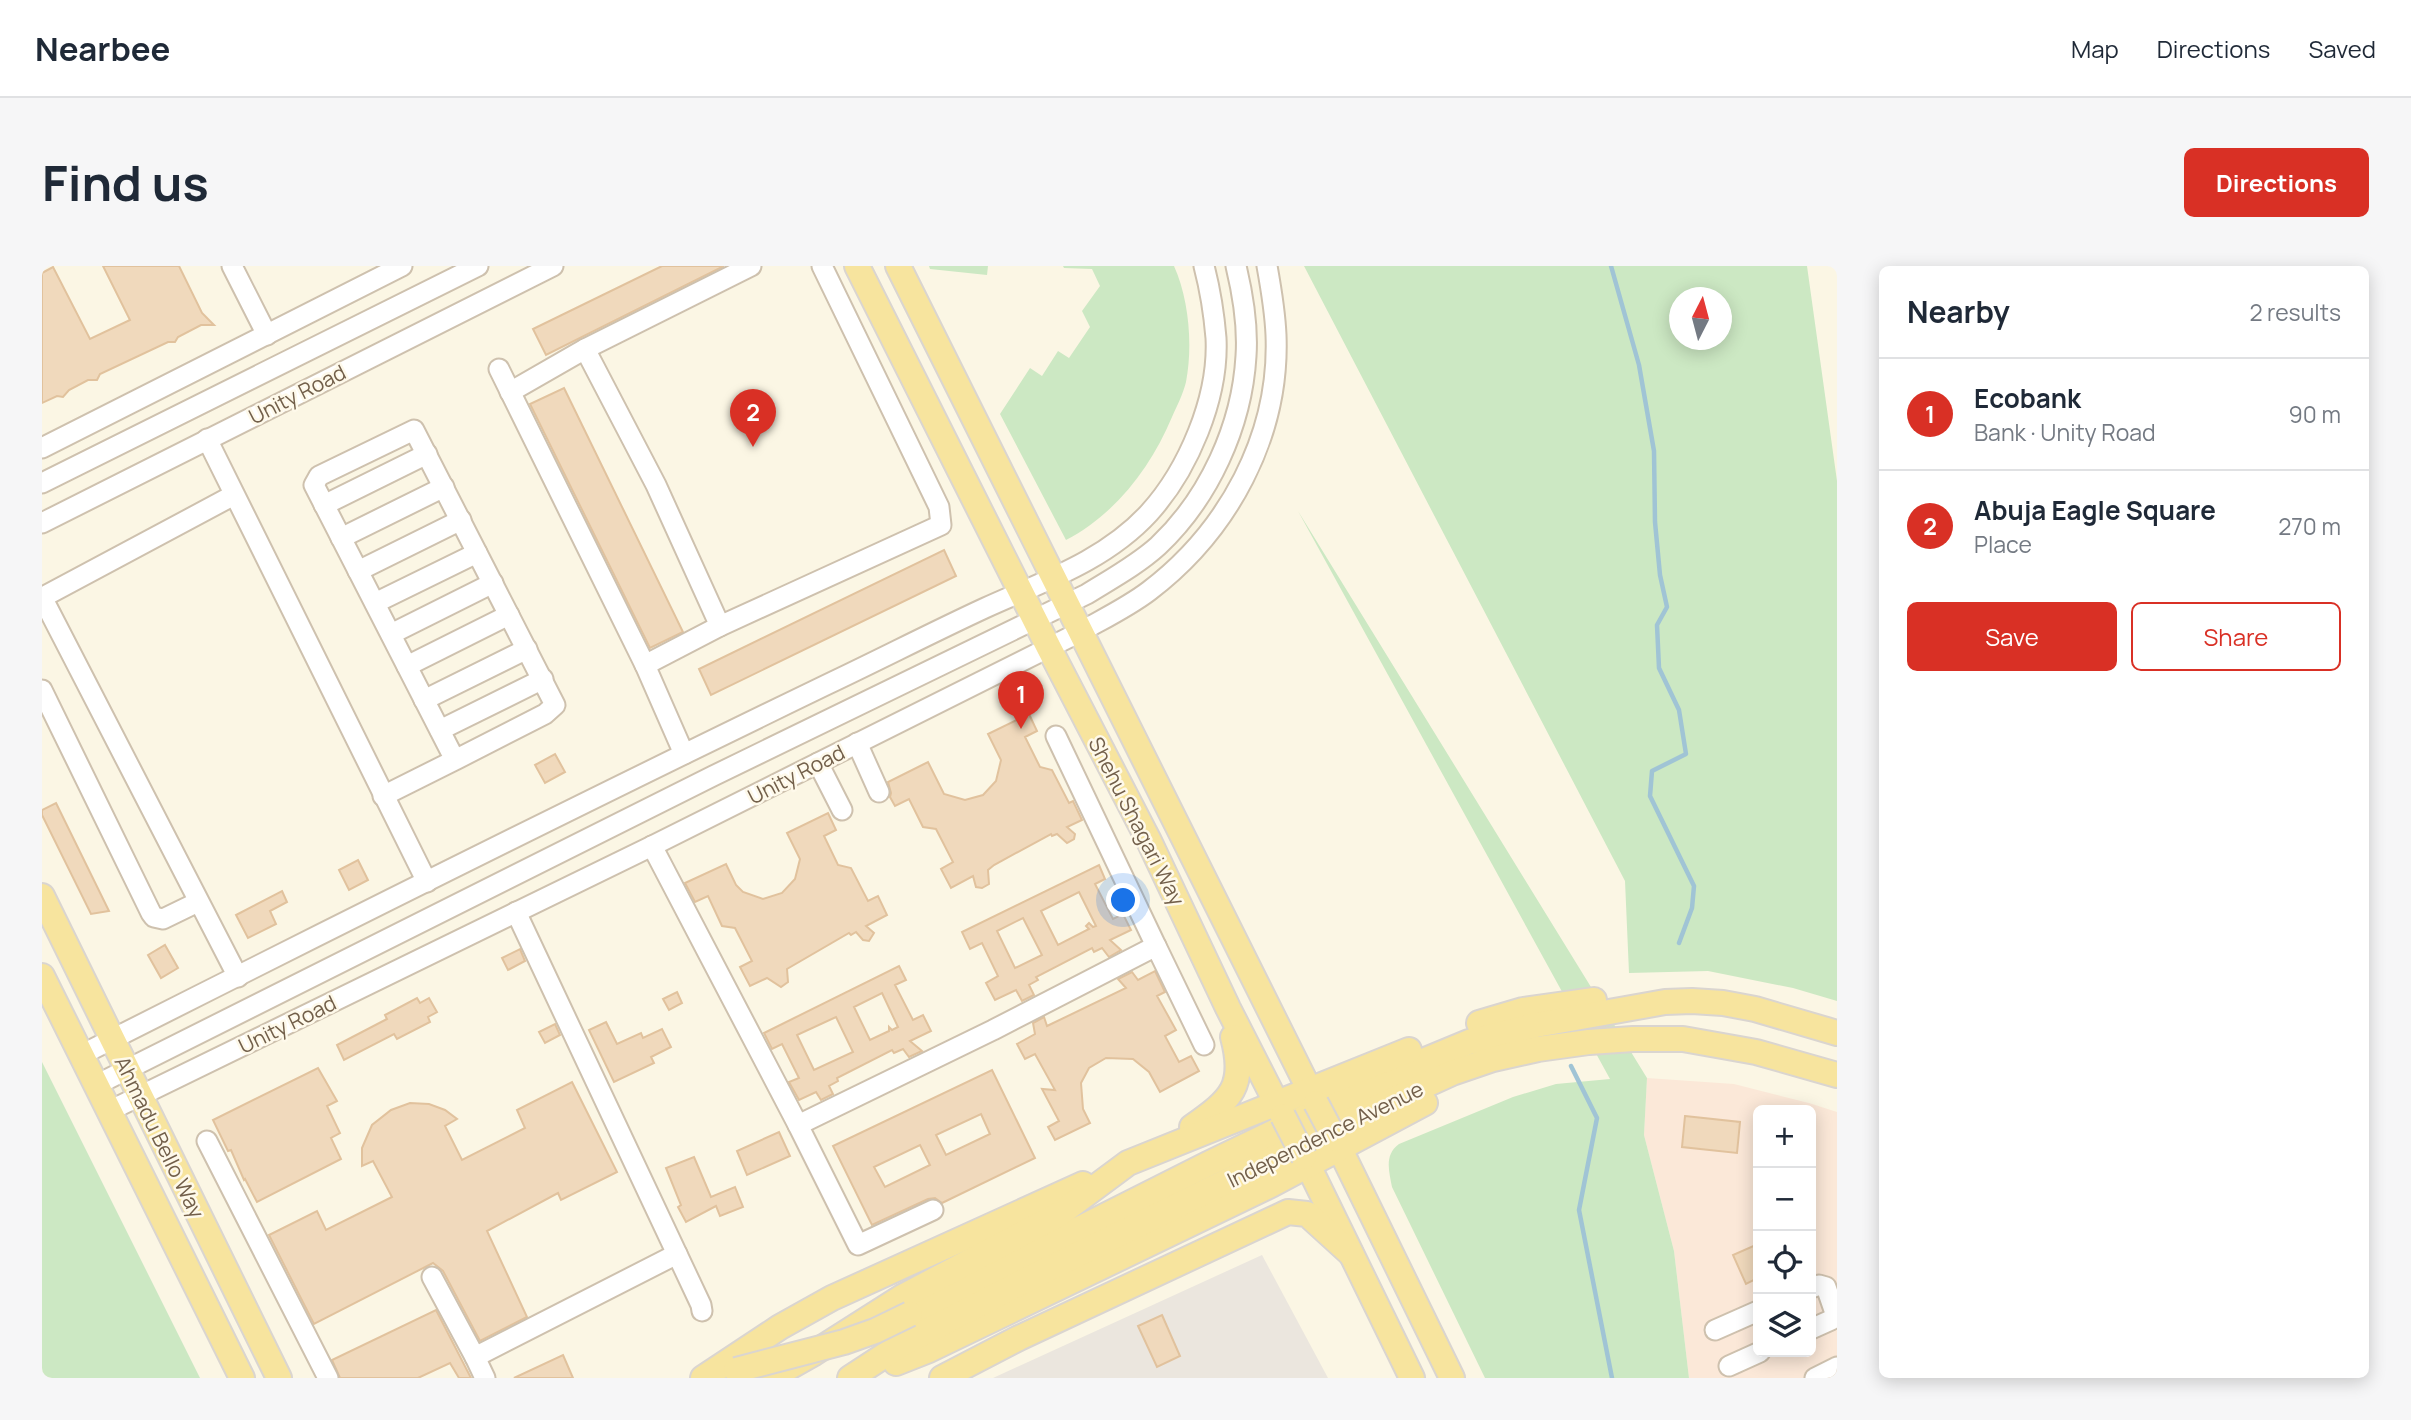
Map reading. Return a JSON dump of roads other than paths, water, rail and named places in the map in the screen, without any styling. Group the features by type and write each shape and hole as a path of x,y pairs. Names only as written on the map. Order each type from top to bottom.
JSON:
{"main road":[{"name":"Shehu Shagari Way","path":"857,266 1149,841 1228,1008 1412,1378"},
{"name":"Shehu Shagari Way","path":"898,266 1452,1378"},
{"name":"Ahmadu Bello Way","path":"42,896 279,1378"},
{"name":"Ahmadu Bello Way","path":"42,976 242,1378"},
{"path":"728,1369 780,1327 889,1272 1159,1149 1280,1110 1449,1033 1524,1010 1592,1000 1665,1002"},
{"name":"Independence Avenue","path":"853,1378 917,1323 1108,1213 1442,1052 1536,1025 1665,1002 1723,1003 1755,1009 1837,1033"},
{"path":"1159,1149 1214,1112 1234,1088 1240,1068 1228,1008"},
{"name":"Independence Avenue","path":"917,1323 1452,1073 1493,1059 1538,1049 1633,1038 1682,1039 1756,1052 1837,1075"},
{"name":"Independence Avenue","path":"853,1378 929,1350 1433,1098 1490,1077 1550,1061 1682,1039"},
{"path":"770,1378 902,1297 1058,1215 1128,1163"},
{"path":"942,1378 1019,1338 1288,1212 1307,1214 1351,1254"},
{"path":"703,1378 728,1369 844,1342 875,1331 917,1323"}],"street":[{"path":"232,266 267,335"},
{"path":"42,448 402,266"},
{"name":"Unity Road","path":"42,483 478,266"},
{"name":"Unity Road","path":"42,523 553,266"},
{"path":"510,392 585,349 751,266"},
{"path":"645,666 720,626 942,525 939,507 822,266"},
{"path":"81,1055 684,754 987,607 1053,578 1098,555 1127,535 1150,512 1172,483 1201,424 1214,372 1216,341 1204,266"},
{"name":"Unity Road","path":"96,1085 1066,604 1132,566 1157,546 1180,522 1202,492 1231,433 1246,358 1246,335 1236,266"},
{"name":"Unity Road","path":"109,1111 652,846 1049,648 1146,594 1177,569 1220,519 1238,492 1265,426 1275,364 1276,334 1266,266"},
{"path":"585,349 656,485 720,626"},
{"path":"499,369 645,666 684,754"},
{"path":"383,796 455,760 545,714 555,705 414,430 319,476 314,485 455,760"},
{"path":"207,439 427,882"},
{"path":"324,505 427,454"},
{"path":"341,538 444,487"},
{"path":"234,495 42,597 238,977"},
{"path":"358,571 461,520"},
{"path":"375,603 477,552"},
{"path":"390,634 493,583"},
{"path":"407,666 509,615"},
{"path":"424,700 527,649"},
{"path":"440,730 542,679"},
{"path":"42,690 151,913 154,917 163,919 198,902"},
{"path":"1056,736 1204,1045"},
{"path":"858,743 879,792"},
{"path":"818,763 842,810"},
{"path":"652,846 858,1245 933,1210"},
{"path":"516,912 702,1311"},
{"path":"798,1125 993,1030 1156,946"},
{"path":"207,1141 328,1378"},
{"path":"475,1357 677,1254"},
{"path":"432,1277 485,1378"},
{"path":"1816,1286 1826,1287 1835,1312 1830,1320 1816,1327"},
{"path":"1716,1330 1753,1313"},
{"path":"1729,1366 1753,1355"},
{"path":"1815,1378 1837,1367"}],"waterway":[{"path":"1611,266 1639,365 1654,451 1655,522 1660,575 1667,607 1657,625 1659,668 1679,710 1686,754 1652,771 1650,796 1694,886 1692,908 1679,943"},
{"path":"1571,1066 1597,1118 1579,1210 1612,1378"}],"place":[{"name":"Abuja Eagle Square","path":"753,447"},
{"name":"Ecobank","path":"1021,729"}]}
